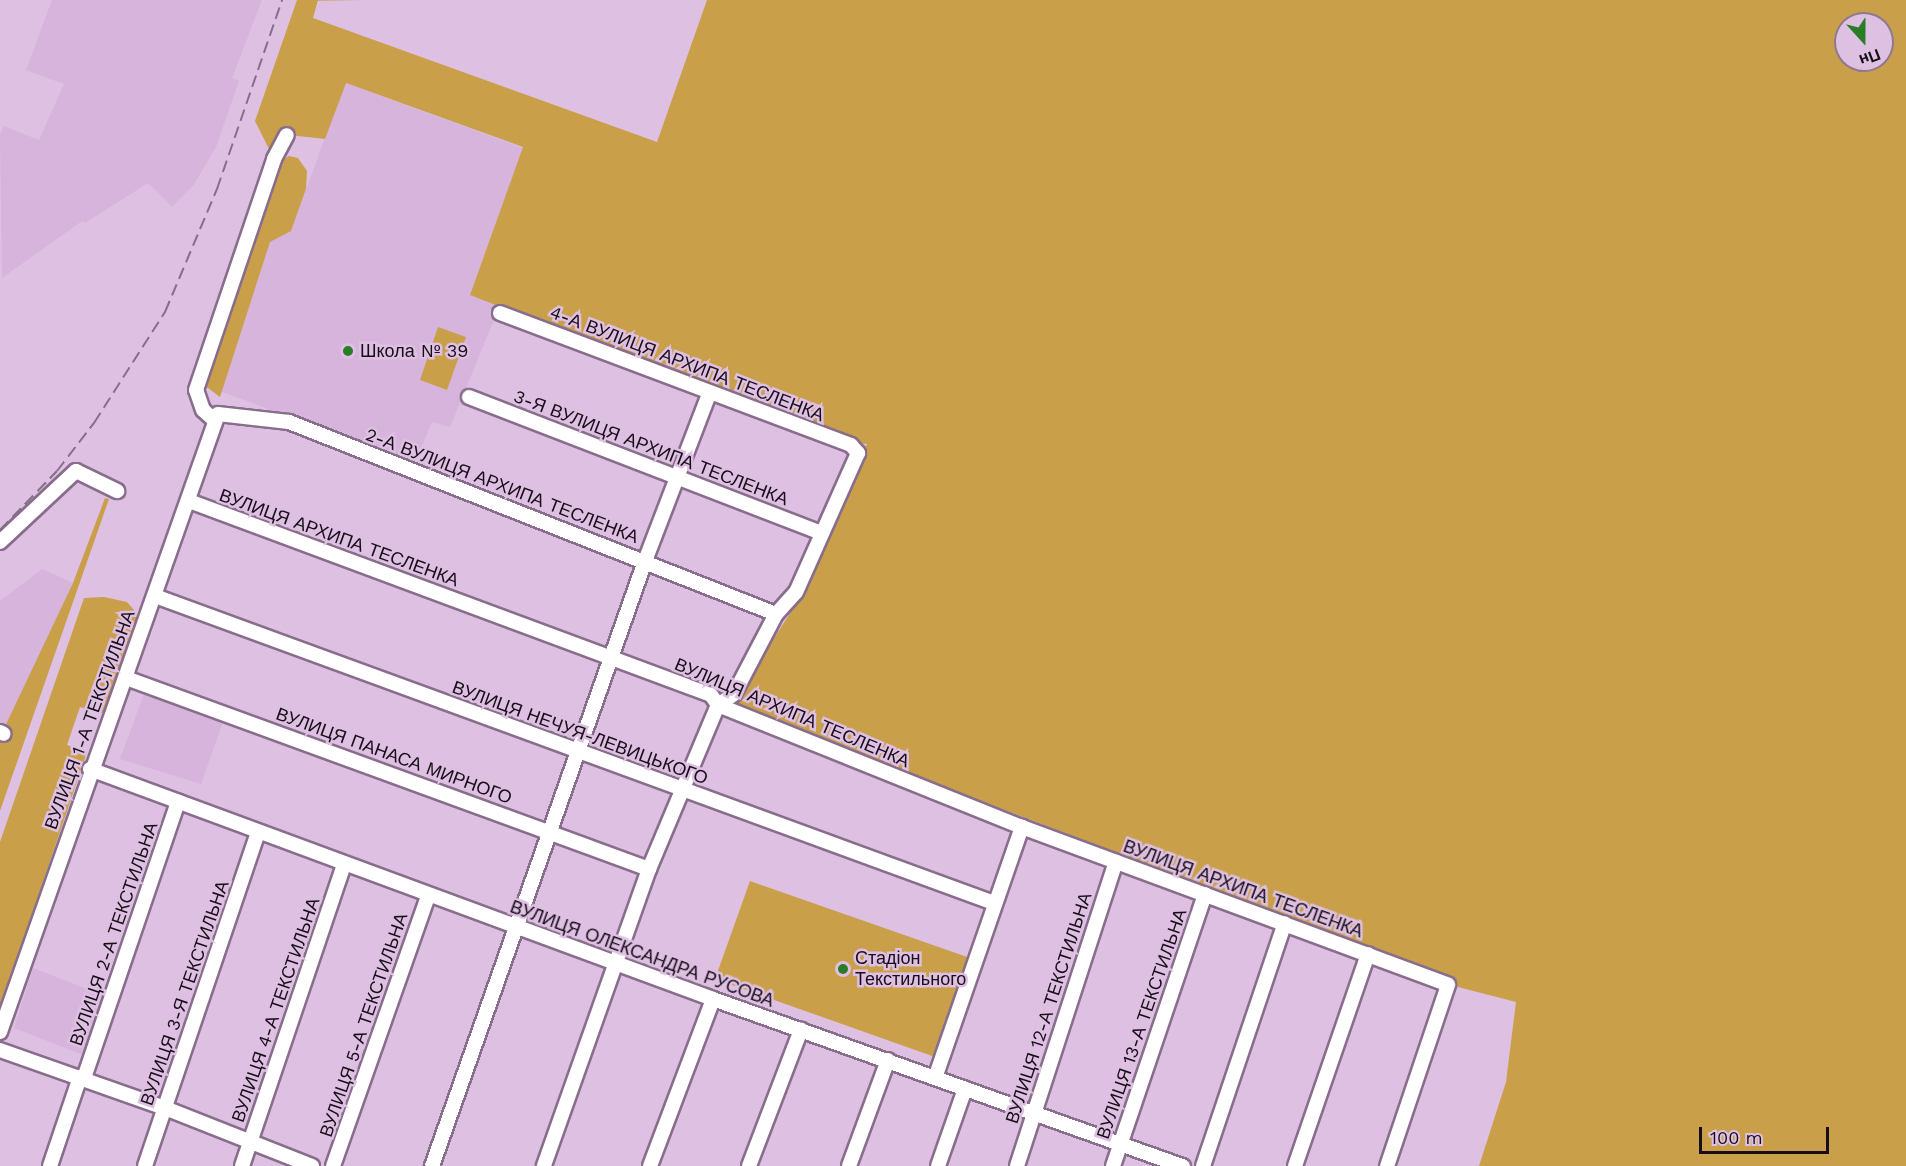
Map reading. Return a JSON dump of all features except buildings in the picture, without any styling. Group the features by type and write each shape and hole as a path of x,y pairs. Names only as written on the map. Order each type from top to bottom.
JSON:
{"street":[{"path":"215,421 203,410 196,390 274,159 287,135"},
{"name":"4-А ВУЛИЦЯ АРХИПА ТЕСЛЕНКА","path":"500,313 709,394 851,445 858,453 820,533"},
{"path":"432,1166 514,927 580,752 645,561 709,394"},
{"name":"3-Я ВУЛИЦЯ АРХИПА ТЕСЛЕНКА","path":"469,397 678,476 820,533"},
{"name":"2-А ВУЛИЦЯ АРХИПА ТЕСЛЕНКА","path":"215,421 218,414 289,422 776,614"},
{"name":"ВУЛИЦЯ 1-А ТЕКСТИЛЬНА","path":"0,1032 90,770 126,678 215,421"},
{"path":"0,542 76,471 117,491"},
{"name":"ВУЛИЦЯ АРХИПА ТЕСЛЕНКА","path":"189,501 611,660 711,695 718,705 1022,827 1448,985 1387,1166"},
{"path":"544,1166 649,869 718,705 734,694 776,614 796,592 820,533"},
{"name":"ВУЛИЦЯ НЕЧУЯ-ЛЕВИЦЬКОГО","path":"154,596 994,903"},
{"name":"ВУЛИЦЯ ПАНАСА МИРНОГО","path":"126,678 649,869"},
{"name":"ВУЛИЦЯ ОЛЕКСАНДРА РУСОВА","path":"90,770 615,964 1183,1166"},
{"name":"ВУЛИЦЯ 2-А ТЕКСТИЛЬНА","path":"50,1166 178,802"},
{"path":"934,1078 1022,827"},
{"name":"ВУЛИЦЯ 3-Я ТЕКСТИЛЬНА","path":"145,1166 258,832"},
{"name":"ВУЛИЦЯ 12-А ТЕКСТИЛЬНА","path":"1017,1166 1116,862"},
{"name":"ВУЛИЦЯ 4-А ТЕКСТИЛЬНА","path":"242,1166 344,865"},
{"name":"ВУЛИЦЯ 13-А ТЕКСТИЛЬНА","path":"1113,1166 1205,894"},
{"name":"ВУЛИЦЯ 5-А ТЕКСТИЛЬНА","path":"333,1166 428,896"},
{"path":"1203,1166 1285,923"},
{"path":"1294,1166 1368,954"},
{"path":"650,1166 713,999"},
{"path":"749,1166 801,1030"},
{"path":"0,1050 165,1108 312,1166"},
{"path":"849,1166 888,1060"},
{"path":"938,1166 965,1089"}],"shaded area":[{"path":"52,0 262,0 232,78 239,81 216,147 193,186 172,207 148,183 85,223 82,221 2,278 0,134 4,126 39,140 64,84 26,70"},
{"path":"297,0 318,0 313,18 657,142 707,0 1906,0 1906,1166 1479,1166 1506,1082 1516,1002 1454,986 1450,980 730,705 804,592 867,444 852,443 470,295 523,147 346,83 325,139 280,134 269,149 255,121"},
{"path":"345,83 523,148 470,294 500,305 450,427 432,422 414,464 204,385 262,222 291,231"},
{"path":"289,156 298,158 307,171 306,189 291,231 270,242 220,397 204,385 283,160"},
{"path":"438,327 466,337 447,390 420,380"},
{"path":"105,498 109,499 0,811 0,737 73,583"},
{"path":"42,569 73,583 8,727 0,724 0,601"},
{"path":"104,597 127,602 141,618 107,714 80,707 67,745 87,752 0,1009 0,842 84,598"},
{"path":"145,691 224,719 201,784 120,759"},
{"name":"Стадіон Текстильного","path":"750,881 970,958 935,1057 715,979"},
{"path":"33,968 105,996 83,1055 14,1028"}],"railway":[{"path":"0,530 57,471 94,423 165,312 217,189 282,0"}],"place":[{"name":"Школа № 39","path":"348,351"},
{"name":"Стадіон Текстильного","path":"843,969"}]}
